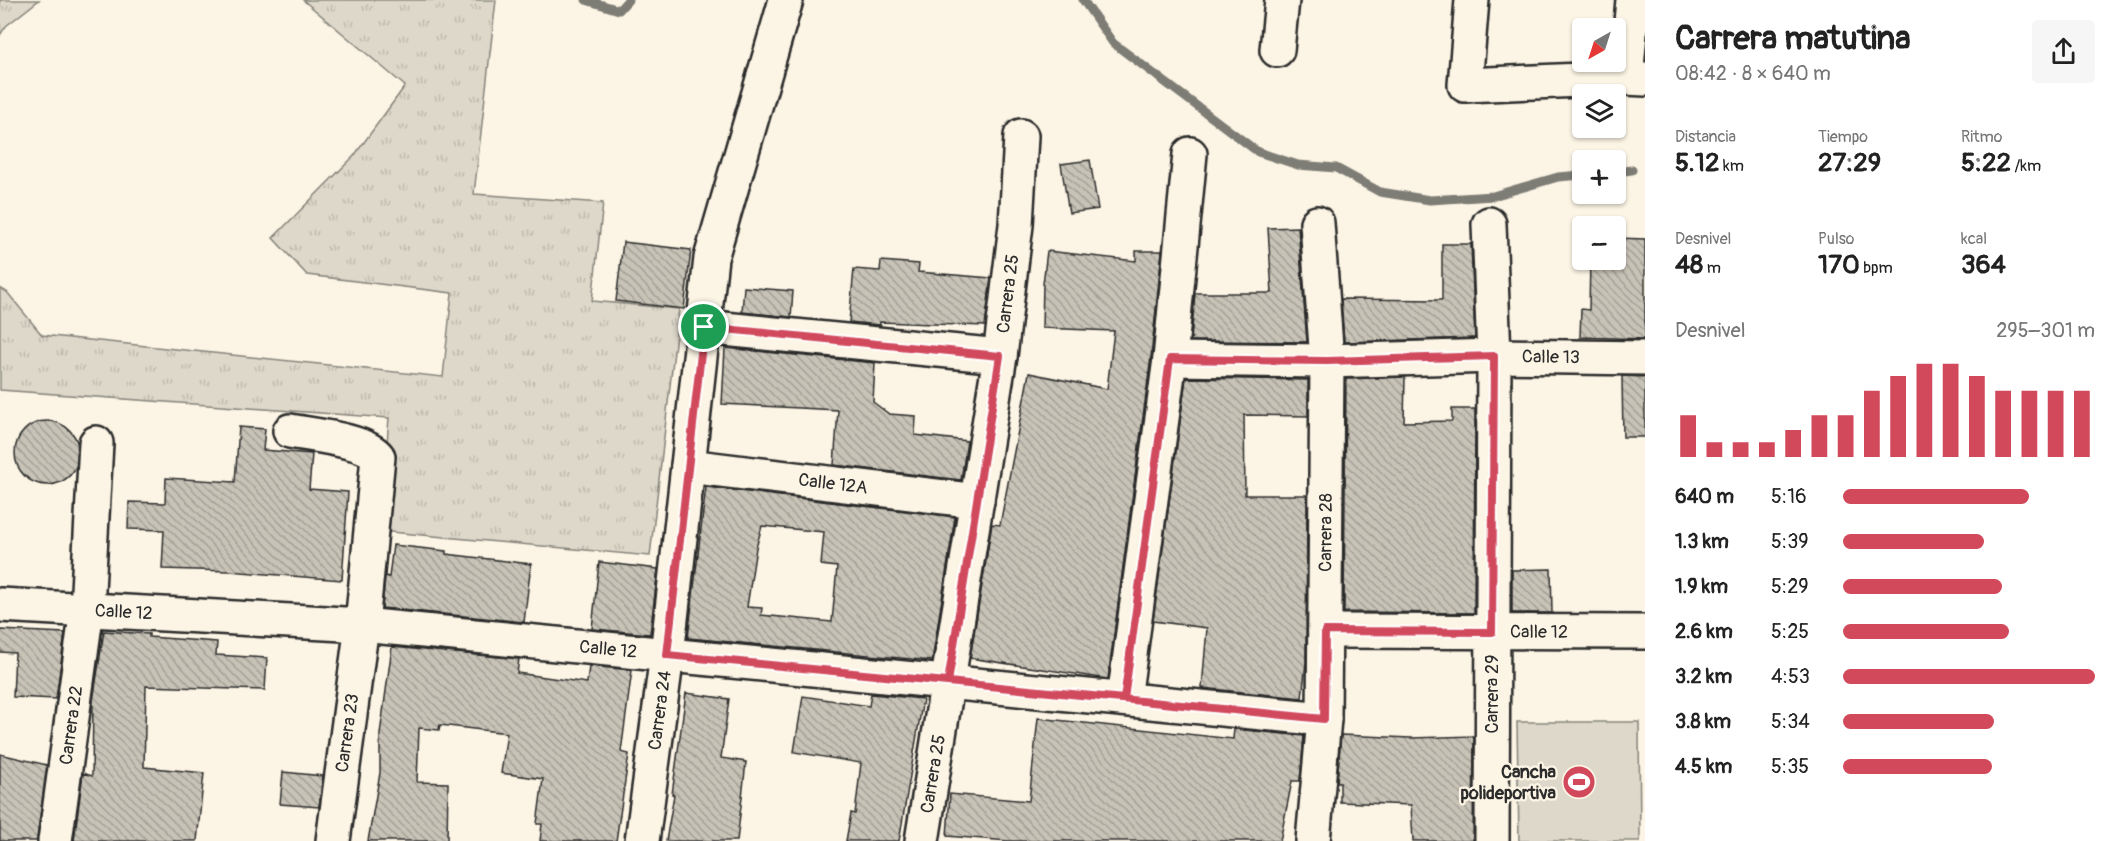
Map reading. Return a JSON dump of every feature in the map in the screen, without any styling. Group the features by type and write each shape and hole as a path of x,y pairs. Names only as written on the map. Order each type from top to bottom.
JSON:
{"street":[{"path":"1277,50 1282,0"},
{"path":"1472,0 1465,86 1635,79 1633,0"},
{"name":"Carrera 24","path":"642,841 667,655 711,258 785,3"},
{"name":"Carrera 25","path":"922,841 1000,356 1013,252 1021,136"},
{"path":"1124,699 1170,359 1190,154"},
{"name":"Carrera 28","path":"1313,841 1324,719 1327,361 1317,223"},
{"name":"Carrera 29","path":"1489,224 1494,356 1492,841"},
{"path":"704,327 1000,356"},
{"name":"Calle 13","path":"1170,359 1327,361 1494,356 1645,358"},
{"name":"Carrera 23","path":"290,431 362,447 374,452 378,457 362,625 333,841"},
{"name":"Carrera 22","path":"55,841 87,609 96,443"},
{"name":"Calle 12A","path":"688,466 977,501"},
{"name":"Calle 12","path":"0,605 362,625 1324,719"},
{"name":"Calle 12","path":"1325,631 1645,632"}],"green space":[{"path":"0,0 39,0 6,26 0,35"},
{"path":"303,0 496,0 474,194 603,203 592,301 679,309 650,556 380,531 389,418 0,390 0,288 7,292 42,335 443,377 452,293 307,275 273,238 354,156 405,86"},
{"name":"Cancha polideportiva","path":"1517,722 1639,722 1640,841 1519,841"}],"building":[{"path":"1090,160 1098,209 1069,213 1061,164"},
{"path":"1298,227 1307,342 1191,341 1195,293 1272,293 1268,228"},
{"path":"1626,238 1645,239 1645,339 1580,337 1581,309 1589,310 1590,270 1626,270"},
{"path":"623,242 691,250 684,309 616,301"},
{"path":"1442,244 1471,244 1475,338 1344,342 1341,299 1442,300"},
{"path":"1047,251 1136,261 1136,251 1162,251 1151,357 1108,679 970,658 992,524 1000,525 1029,373 1107,389 1114,331 1042,328 1043,284"},
{"path":"881,261 919,264 918,272 991,278 985,326 880,322 880,325 849,322 854,269 880,271"},
{"path":"744,287 793,291 791,317 742,312"},
{"path":"725,348 875,363 873,402 889,414 916,416 915,435 967,441 961,480 834,465 838,410 722,404"},
{"path":"1622,376 1645,377 1645,437 1623,437"},
{"path":"1405,377 1404,422 1452,421 1452,409 1475,409 1474,613 1344,612 1346,379"},
{"path":"1186,378 1308,380 1308,416 1244,415 1245,495 1307,495 1306,662 1302,698 1202,688 1207,628 1153,621"},
{"path":"47,421 59,423 70,430 77,441 79,453 77,465 70,476 59,483 47,485 35,483 24,476 17,465 15,453 17,441 24,430 35,423"},
{"path":"239,427 265,429 263,450 312,454 309,489 348,492 342,580 229,571 162,569 164,530 128,529 129,502 165,503 166,478 235,482"},
{"path":"706,487 955,517 932,661 688,638","holes":["762,526 824,532 821,565 837,567 832,622 761,615 762,608 747,607 756,548"]},
{"path":"393,545 531,564 524,622 382,608 385,576 389,577"},
{"path":"599,562 658,569 650,634 592,629"},
{"path":"1551,569 1552,613 1512,613 1512,570"},
{"path":"0,630 65,633 56,699 13,697 15,653 0,652"},
{"path":"104,631 217,642 216,655 267,658 265,690 146,686 144,767 204,773 197,841 74,841 83,773 92,776 93,701"},
{"path":"392,647 519,659 517,673 587,683 589,666 632,670 621,752 629,754 616,841 540,841 542,824 537,824 543,779 501,773 507,733 440,725 439,730 419,728 417,782 448,783 447,841 368,841 380,773 380,734"},
{"path":"686,693 729,699 721,758 746,762 737,841 666,841"},
{"path":"871,694 923,699 899,841 846,841 851,813 855,814 861,763 794,752 803,696 869,706"},
{"path":"1038,718 1233,739 1234,729 1304,736 1300,781 1292,781 1280,841 1009,841 947,836 950,794 1029,801"},
{"path":"1341,735 1411,738 1474,736 1473,841 1413,841 1411,805 1340,802 1340,782 1337,782"},
{"path":"0,754 47,765 37,841 0,841"},
{"path":"283,772 323,776 319,807 280,804"}],"waterway":[{"path":"586,0 619,10 628,0"},
{"path":"1083,0 1113,43 1258,152 1298,165 1336,168 1380,192 1430,200 1493,196 1558,177 1572,176"},
{"path":"1626,171 1632,170"}],"place":[{"name":"Cancha polideportiva","path":"1579,782"}],"route":[{"path":"704,327 667,655 737,662 948,682 1124,699 1170,359 1327,361 1494,356 1492,632 1325,631 1324,719 948,682 1000,356 704,327"}]}
